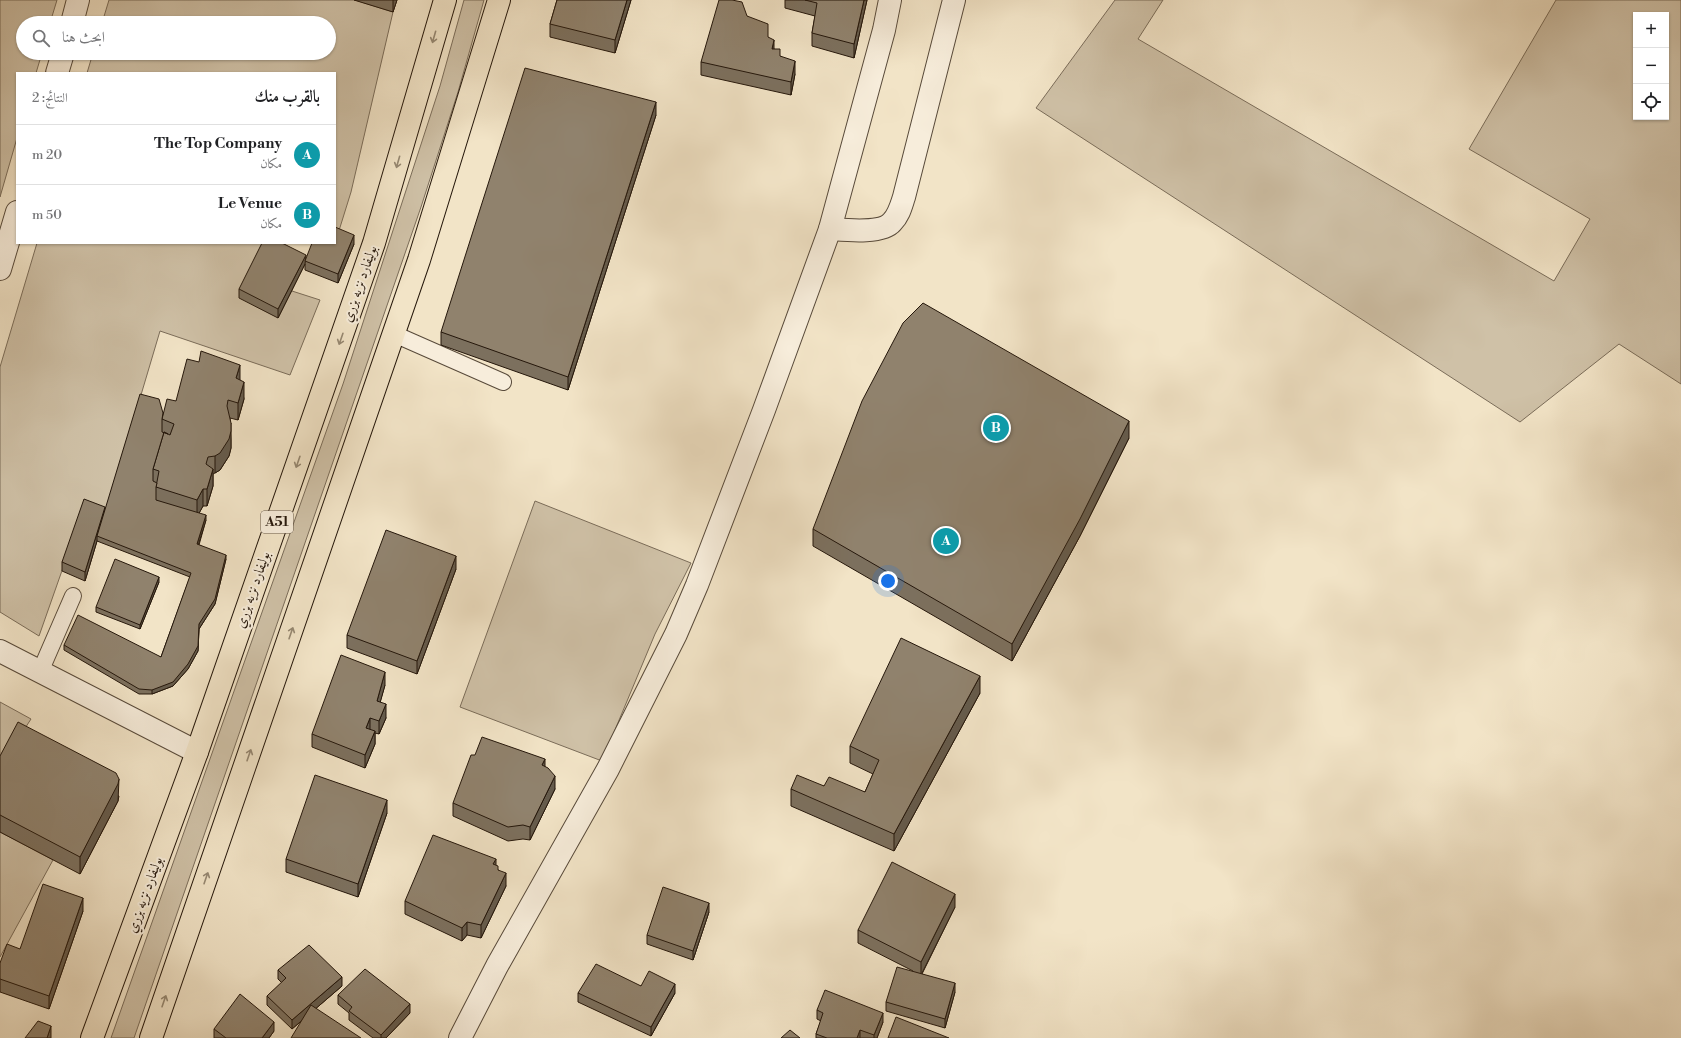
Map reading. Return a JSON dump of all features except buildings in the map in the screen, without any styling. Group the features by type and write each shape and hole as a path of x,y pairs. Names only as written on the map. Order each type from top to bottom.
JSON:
{"highway":[{"name":"بوليفارد نزيه بزري","path":"92,1038 197,752 374,243 445,0"},
{"path":"151,1038 419,260 499,0"}],"street":[{"path":"74,16 78,0"},
{"path":"460,1038 497,966 608,769 676,634 697,585 764,410 830,229 884,30 890,0"},
{"path":"830,229 860,230 881,228 891,224 898,213 908,183 954,0"},
{"path":"57,72 61,60"},
{"path":"0,269 16,215"},
{"path":"0,652 197,752"}],"lane":[{"path":"394,334 503,382"},
{"path":"40,672 73,596"}],"shaded area":[{"path":"0,0 57,0 52,16 16,16 16,60 40,60 36,72 16,72 16,141 0,197"},
{"path":"109,0 355,0 393,12 351,192 337,237 336,72 87,72 91,60 336,60 336,16 104,16"},
{"path":"464,0 484,0 458,92 421,207 134,1038 111,1038 343,384 440,86"},
{"path":"1115,0 1163,0 1138,39 1554,281 1590,219 1469,149 1556,0 1681,0 1681,384 1619,344 1520,422 1036,108"},
{"path":"37,244 263,244 292,291 320,300 290,375 160,331 105,516 84,508 39,636 0,612 0,367"},
{"path":"535,501 691,563 655,634 602,761 460,707"},
{"path":"0,702 31,719 18,739 0,773"},
{"path":"0,832 53,860 0,957"}],"place":[{"name":"Le Venue","path":"996,428"},
{"name":"The Top Company","path":"946,541"}]}
